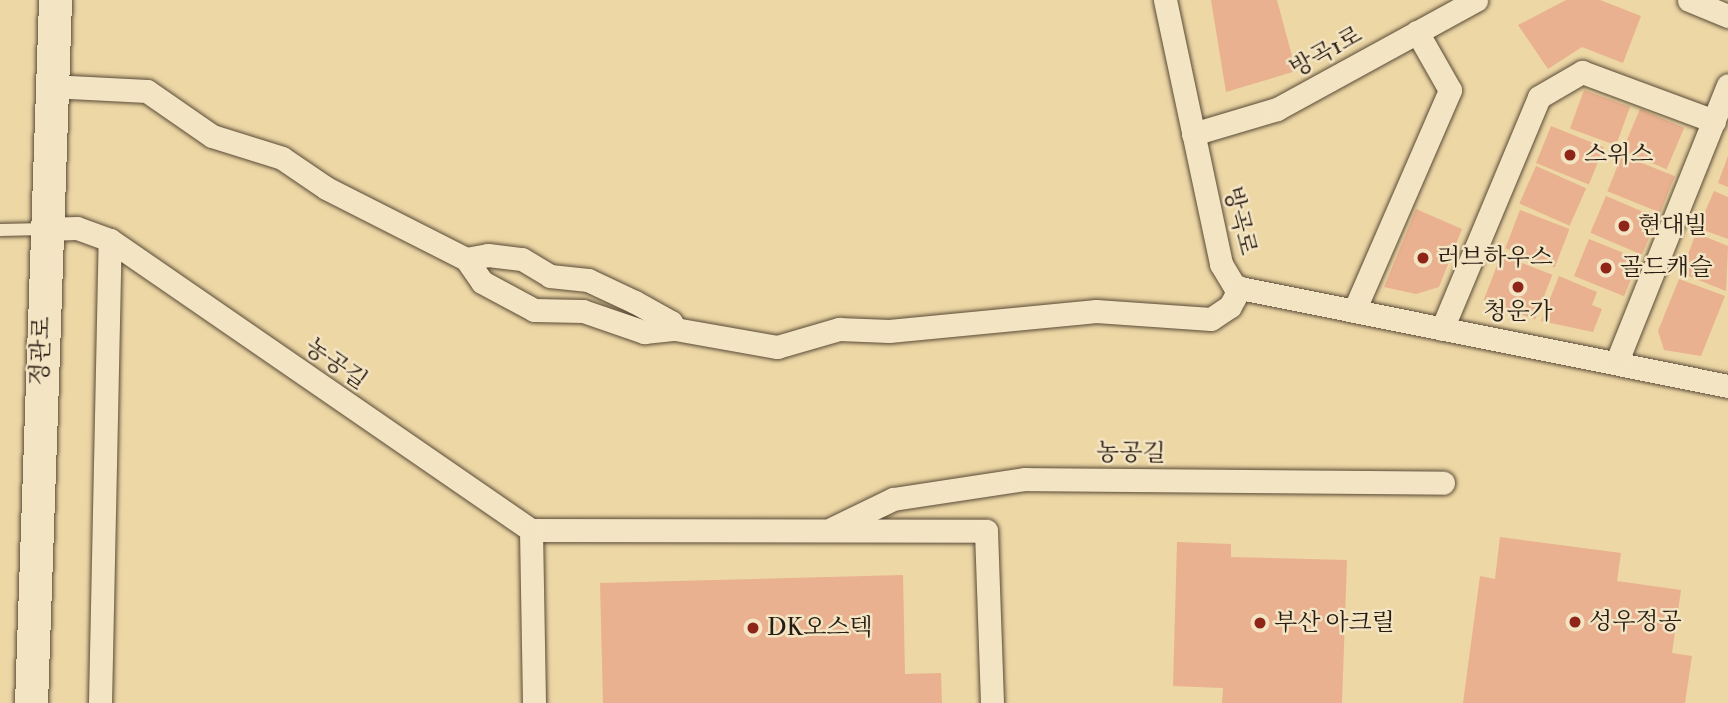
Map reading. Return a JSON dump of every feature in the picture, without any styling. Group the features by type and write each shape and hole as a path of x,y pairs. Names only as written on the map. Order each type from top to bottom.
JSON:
{"street":[{"name":"정관로","path":"31,703 45,229 55,0"},
{"name":"방곡로","path":"1165,0 1221,264 1240,288 1617,361 1728,386"},
{"name":"방곡1로","path":"1193,134 1277,109 1476,0"},
{"path":"1689,0 1728,16"},
{"path":"1354,311 1450,90 1417,32"},
{"path":"1442,329 1539,97 1582,72 1714,121"},
{"path":"1617,361 1728,85"},
{"path":"50,86 147,91 212,136 282,158 326,188 466,259 482,282 534,310 583,311 643,332 675,329 777,347 839,328 889,331 1096,311 1211,319 1230,306 1240,288"},
{"name":"농공길","path":"45,229 77,228 110,240 531,530 986,531 992,703"},
{"path":"100,703 110,240"},
{"path":"466,259 488,255 522,259 550,276 587,279 659,315 675,329"},
{"name":"농공길","path":"827,531 893,499 1025,479 1443,483"},
{"path":"531,530 534,703"}],"lane":[{"path":"0,230 45,229"}],"building":[{"path":"1211,0 1277,0 1296,71 1226,92"},
{"path":"1566,0 1600,0 1641,16 1623,63 1582,47 1548,69 1518,25"},
{"path":"1584,90 1630,107 1616,145 1570,129"},
{"path":"1640,109 1684,128 1667,169 1622,150"},
{"name":"스위스","path":"1551,126 1604,147 1589,184 1536,163"},
{"path":"1622,155 1675,176 1660,213 1607,191"},
{"path":"1728,156 1728,187 1718,183"},
{"path":"1536,166 1586,188 1570,226 1519,203"},
{"path":"1714,191 1728,197 1728,239 1698,228"},
{"name":"현대빌","path":"1606,196 1658,218 1642,255 1590,233"},
{"name":"러브하우스","path":"1416,209 1462,229 1439,287 1416,294 1384,287"},
{"path":"1520,210 1569,229 1555,267 1505,248"},
{"path":"1696,233 1728,246 1726,291 1681,273"},
{"name":"골드캐슬","path":"1589,239 1639,259 1624,296 1574,276"},
{"name":"청운가","path":"1501,255 1552,275 1535,320 1484,300"},
{"path":"1559,276 1597,292 1592,305 1602,309 1593,332 1541,321"},
{"path":"1679,279 1725,296 1701,356 1664,350 1658,331"},
{"name":"성우정공","path":"1500,537 1621,553 1617,581 1681,590 1672,653 1692,656 1685,703 1463,703 1480,576 1495,579"},
{"name":"부산 아크릴","path":"1177,542 1231,544 1231,557 1347,560 1342,703 1222,703 1223,688 1173,686"},
{"name":"DK오스텍","path":"903,575 905,674 941,673 942,703 603,703 600,583"}],"place":[{"name":"스위스","path":"1570,155"},
{"name":"현대빌","path":"1624,226"},
{"name":"러브하우스","path":"1423,258"},
{"name":"골드캐슬","path":"1606,268"},
{"name":"청운가","path":"1518,287"},
{"name":"성우정공","path":"1575,622"},
{"name":"부산 아크릴","path":"1260,623"},
{"name":"DK오스텍","path":"753,628"}]}
